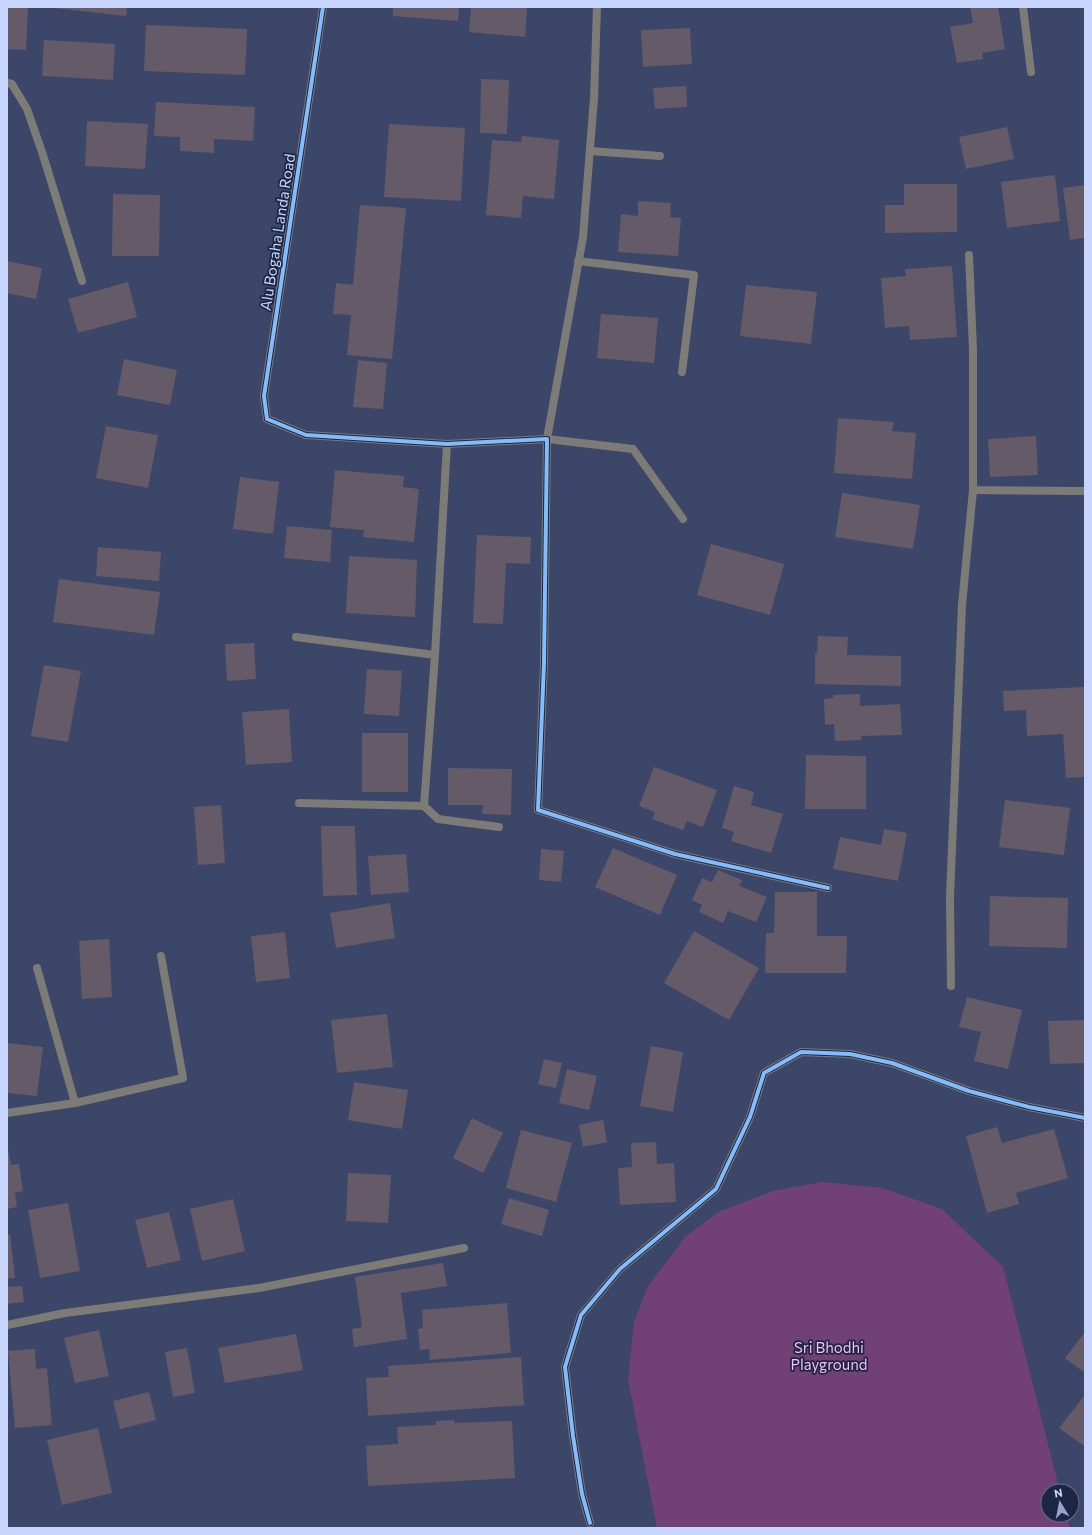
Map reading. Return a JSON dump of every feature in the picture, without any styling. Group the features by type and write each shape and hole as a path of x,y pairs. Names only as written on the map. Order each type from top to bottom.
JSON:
{"street":[{"name":"Alu Bogaha Landa Road","path":"323,7 264,396 267,419 306,434 447,444"},
{"path":"597,7 594,98 583,237 547,439 544,663 538,810 675,854 828,888"},
{"path":"1024,7 1031,72"},
{"path":"7,83 12,84 27,109 82,281"},
{"path":"590,151 660,156"},
{"path":"951,986 950,897 962,621 972,490 973,350 969,255"},
{"path":"578,261 694,276 682,372"},
{"path":"424,806 435,654 447,444 547,439 633,449 683,519"},
{"path":"972,490 1085,491"},
{"path":"296,637 435,654"},
{"path":"299,803 424,806 438,819 499,827"},
{"path":"7,1114 75,1103 183,1078 161,956"},
{"path":"37,968 75,1103"},
{"path":"590,1523 582,1494 573,1436 566,1367 581,1315 620,1269 716,1190 750,1117 764,1073 801,1052 850,1054 892,1063 969,1091 1029,1107 1085,1118"},
{"path":"7,1325 65,1313 259,1288 464,1248"}],"green space":[{"name":"Sri Bhodhi Playground","path":"822,1182 882,1188 942,1209 1003,1267 1058,1483 1040,1483 1040,1523 1069,1523 1070,1528 657,1528 628,1379 634,1322 648,1286 686,1236 718,1212 773,1191"}],"building":[{"path":"7,7 28,7 26,50 7,49"},
{"path":"45,7 127,7 126,16"},
{"path":"393,7 459,7 458,21 393,16"},
{"path":"471,7 527,7 525,37 469,32"},
{"path":"970,7 998,7 1005,49 982,53 983,59 957,63 950,27 973,23"},
{"path":"146,25 247,29 245,75 144,71"},
{"path":"690,28 692,64 643,67 641,30"},
{"path":"44,40 115,44 113,80 42,76"},
{"path":"481,79 509,80 507,134 480,133"},
{"path":"686,86 687,107 655,109 653,88"},
{"path":"156,102 255,107 253,141 214,139 214,153 180,151 180,137 154,136"},
{"path":"87,121 148,124 145,169 85,166"},
{"path":"389,124 465,128 461,201 384,197"},
{"path":"1007,127 1014,159 966,169 959,137"},
{"path":"522,136 559,140 554,199 523,196 521,218 486,215 492,140 521,142"},
{"path":"1055,175 1060,221 1007,228 1001,182"},
{"path":"904,184 957,184 957,232 885,233 885,205 904,205"},
{"path":"1085,185 1085,238 1070,240 1063,188"},
{"path":"113,194 160,195 159,256 112,256"},
{"path":"638,201 671,203 670,217 681,218 678,256 618,252 621,214 638,216"},
{"path":"360,205 406,208 392,359 347,355 351,315 333,314 336,283 353,285"},
{"path":"7,261 42,268 36,299 7,293"},
{"path":"952,266 957,337 910,340 909,326 885,328 881,278 906,276 905,269"},
{"path":"128,282 137,317 78,333 68,299"},
{"path":"746,285 817,292 811,344 740,336"},
{"path":"601,314 658,318 654,363 597,358"},
{"path":"124,359 177,370 170,405 117,395"},
{"path":"358,360 387,363 383,409 353,407"},
{"path":"838,418 894,422 892,431 916,433 912,479 834,473"},
{"path":"106,426 158,435 148,488 96,478"},
{"path":"1036,436 1038,475 990,477 988,439"},
{"path":"335,470 404,476 403,487 419,489 414,542 363,537 364,530 330,527"},
{"path":"240,477 279,482 273,534 233,529"},
{"path":"842,493 920,505 913,549 835,537"},
{"path":"287,526 332,530 330,562 284,558"},
{"path":"477,535 531,537 530,564 506,563 503,624 473,623"},
{"path":"711,544 784,564 770,615 697,595"},
{"path":"98,547 161,552 159,581 96,576"},
{"path":"349,556 417,560 415,617 346,613"},
{"path":"59,579 160,592 154,635 53,622"},
{"path":"818,636 848,637 847,655 901,656 901,686 815,684 815,653 817,654"},
{"path":"254,643 256,679 227,681 225,644"},
{"path":"44,665 81,671 68,742 31,736"},
{"path":"367,669 402,671 399,716 364,714"},
{"path":"1085,687 1085,777 1066,778 1063,734 1027,736 1026,710 1004,711 1003,691"},
{"path":"860,694 860,706 900,704 902,735 861,736 862,740 835,741 834,724 825,725 824,699 833,698 833,695"},
{"path":"289,709 292,762 246,765 242,712"},
{"path":"362,733 408,733 408,792 362,792"},
{"path":"806,755 866,756 866,809 805,809"},
{"path":"654,767 717,790 703,827 687,821 683,830 652,819 655,812 639,806"},
{"path":"448,768 512,769 511,815 482,814 483,805 448,805"},
{"path":"734,786 754,792 751,805 783,814 771,853 731,841 734,832 722,828"},
{"path":"1005,800 1070,808 1064,855 999,847"},
{"path":"221,805 225,863 198,865 194,807"},
{"path":"321,826 355,826 357,895 323,896"},
{"path":"884,829 907,833 898,881 833,869 840,837 881,845"},
{"path":"613,848 677,875 660,915 595,887"},
{"path":"541,849 564,851 561,882 539,880"},
{"path":"406,854 409,892 371,895 368,856"},
{"path":"718,870 742,880 739,886 767,897 756,922 728,911 723,923 699,912 702,905 692,900 702,878 712,882"},
{"path":"775,892 817,892 817,936 847,936 846,973 765,973 766,933 774,933"},
{"path":"990,896 1068,898 1067,948 989,946"},
{"path":"390,903 395,938 336,948 330,913"},
{"path":"694,931 759,968 729,1020 664,983"},
{"path":"285,932 290,978 256,982 251,936"},
{"path":"109,939 112,997 82,999 79,941"},
{"path":"967,997 1022,1010 1008,1069 974,1061 981,1032 959,1027"},
{"path":"387,1014 393,1067 337,1073 331,1020"},
{"path":"1085,1020 1085,1063 1050,1064 1048,1021"},
{"path":"7,1043 43,1047 37,1096 7,1093"},
{"path":"651,1046 683,1052 673,1112 640,1106"},
{"path":"544,1059 562,1063 556,1088 538,1084"},
{"path":"567,1069 597,1076 589,1110 559,1103"},
{"path":"354,1082 408,1090 402,1129 348,1120"},
{"path":"472,1118 503,1133 483,1173 453,1158"},
{"path":"603,1120 607,1142 583,1147 579,1125"},
{"path":"997,1127 1002,1143 1054,1129 1068,1178 1016,1193 1019,1204 987,1213 966,1136"},
{"path":"521,1130 572,1143 556,1202 506,1188"},
{"path":"656,1142 657,1164 674,1163 676,1202 620,1205 618,1168 632,1167 631,1143"},
{"path":"7,1144 11,1165 19,1164 23,1191 15,1193 17,1207 7,1209"},
{"path":"348,1173 391,1175 388,1223 346,1221"},
{"path":"509,1198 549,1210 542,1236 501,1224"},
{"path":"233,1199 245,1251 202,1261 190,1209"},
{"path":"68,1203 80,1271 40,1278 28,1210"},
{"path":"169,1212 181,1260 147,1268 135,1220"},
{"path":"10,1234 15,1278 7,1279 7,1235"},
{"path":"443,1263 447,1286 401,1293 407,1339 354,1347 352,1329 362,1327 355,1277"},
{"path":"22,1286 24,1302 7,1304 7,1287"},
{"path":"507,1303 511,1353 430,1360 429,1349 420,1350 418,1329 423,1328 422,1310"},
{"path":"99,1330 109,1376 75,1383 64,1338"},
{"path":"1085,1332 1085,1373 1065,1358"},
{"path":"296,1334 303,1370 225,1383 218,1348"},
{"path":"187,1348 195,1393 173,1397 165,1352"},
{"path":"35,1349 36,1369 47,1368 52,1425 15,1428 8,1351"},
{"path":"521,1357 524,1405 368,1416 366,1378 389,1377 388,1366"},
{"path":"149,1392 156,1420 120,1429 113,1401"},
{"path":"1085,1395 1085,1445 1084,1446 1059,1428"},
{"path":"454,1420 455,1423 512,1421 515,1478 368,1486 366,1446 398,1444 397,1427 436,1425 436,1421"},
{"path":"98,1428 112,1493 62,1505 47,1440"}],"cycle path":[{"path":"323,7 264,396 267,419 306,435 447,444 547,439 544,663 538,810 675,854 828,888"},
{"path":"590,1523 582,1494 573,1436 565,1367 581,1315 620,1269 716,1189 750,1117 764,1073 801,1052 850,1054 892,1063 969,1091 1029,1107 1085,1118"}]}
